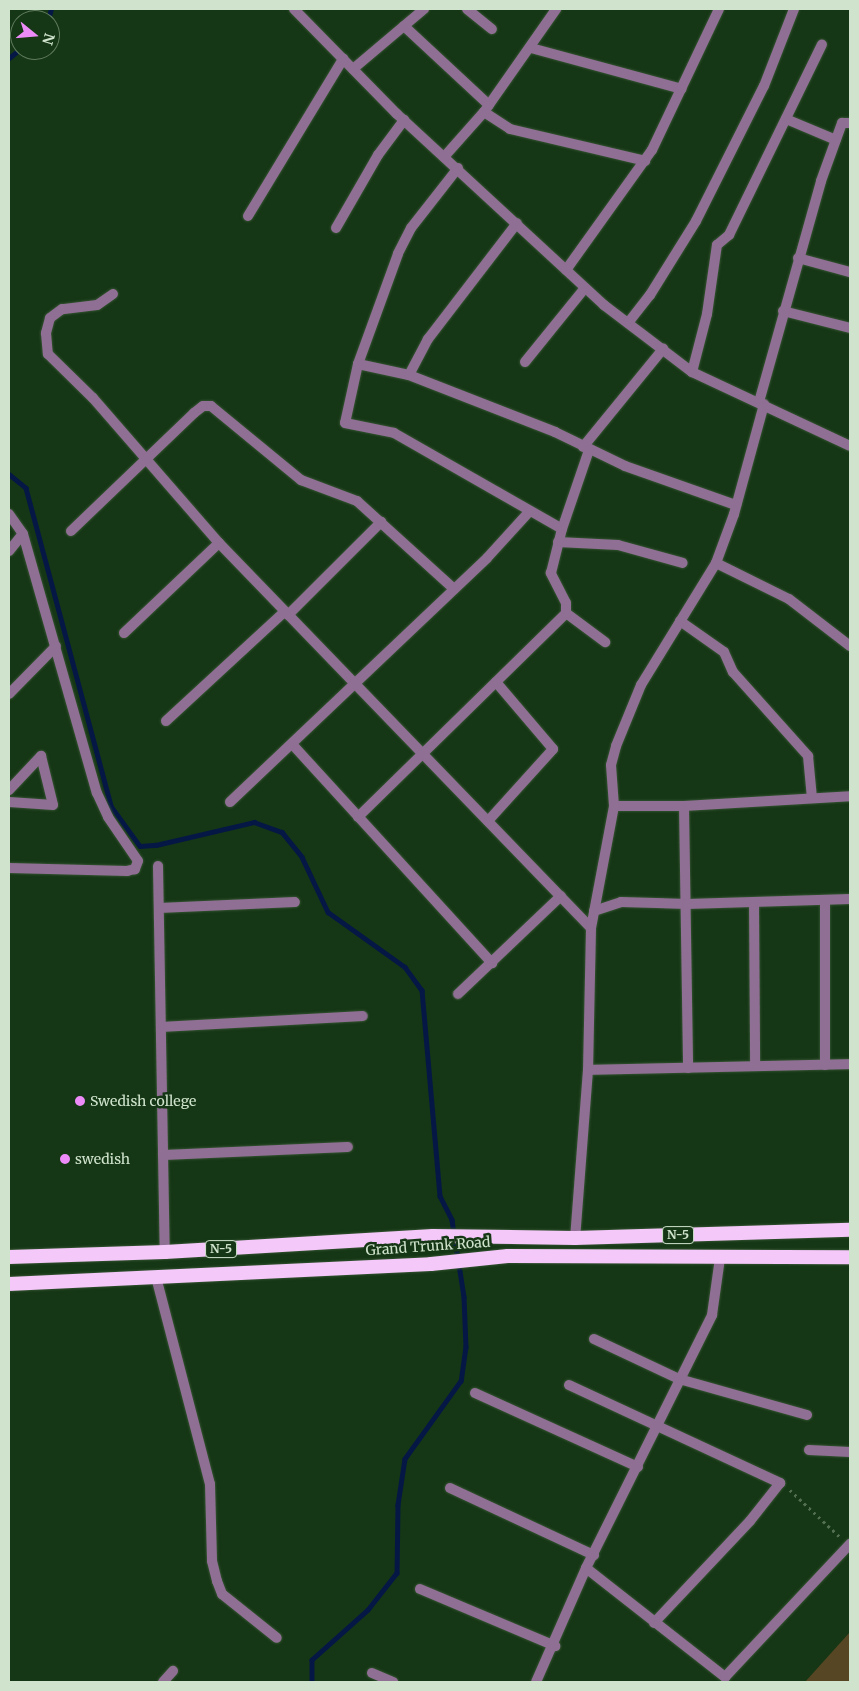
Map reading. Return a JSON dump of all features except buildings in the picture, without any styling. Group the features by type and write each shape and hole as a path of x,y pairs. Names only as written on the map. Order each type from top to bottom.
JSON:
{"highway":[{"name":"Grand Trunk Road","path":"9,1257 165,1252 432,1236 576,1238 850,1230"},
{"name":"Grand Trunk Road","path":"9,1284 431,1264 508,1256 850,1257"}],"street":[{"path":"294,9 404,120 566,270 628,323 692,372 850,442"},
{"path":"353,69 424,9"},
{"path":"467,9 492,29"},
{"path":"444,157 487,109 531,48 556,9"},
{"path":"566,270 645,161 682,89 719,9"},
{"path":"628,323 650,295 696,221 764,86 794,9"},
{"path":"404,26 487,109 510,129 645,161"},
{"path":"692,372 707,314 716,245 729,235 822,44"},
{"path":"531,48 682,89"},
{"path":"248,216 343,59"},
{"path":"786,119 836,140"},
{"path":"336,228 378,155 404,120"},
{"path":"576,1238 588,1070 591,928 614,806 611,765 616,746 641,685 716,563 736,505 783,311 798,258 842,123 850,123"},
{"path":"458,168 411,228 398,254 358,364 344,423 394,433 529,512 562,529"},
{"path":"409,375 428,339 517,223"},
{"path":"798,258 850,272"},
{"path":"525,362 586,288"},
{"path":"113,294 88,308 62,309 50,318 45,343 48,354 93,398 218,543 591,928"},
{"path":"783,311 850,328"},
{"path":"358,817 566,613 566,603 551,573 558,542 586,449 663,350"},
{"path":"358,364 409,375 555,432 586,449 625,466 736,505"},
{"path":"71,531 194,413 203,406 211,406 301,480 356,501 454,589"},
{"path":"230,802 454,589 529,512"},
{"path":"9,529 12,517"},
{"path":"9,868 127,871 135,869 138,861 108,817 97,793 23,534 12,517"},
{"path":"166,721 286,613 381,522"},
{"path":"9,551 23,534"},
{"path":"558,542 618,545 683,563"},
{"path":"124,633 218,543"},
{"path":"716,563 789,600 850,646"},
{"path":"566,613 605,642"},
{"path":"680,621 724,652 733,672 808,756 812,798"},
{"path":"9,694 56,646"},
{"path":"488,821 553,749 496,682"},
{"path":"292,744 492,963"},
{"path":"9,790 41,756 53,804 9,802"},
{"path":"614,806 684,806 850,796"},
{"path":"684,806 687,904 688,1068"},
{"path":"158,866 165,1252"},
{"path":"458,994 561,896"},
{"path":"594,911 621,902 687,904 850,899"},
{"path":"825,900 825,1065"},
{"path":"158,908 295,902"},
{"path":"754,902 755,1065"},
{"path":"161,1027 363,1016"},
{"path":"588,1070 850,1064"},
{"path":"163,1155 348,1147"},
{"path":"536,1682 555,1646 586,1568 638,1467 712,1314 720,1258"},
{"path":"156,1277 210,1484 212,1561 217,1581 222,1594 277,1638"},
{"path":"594,1339 679,1379 807,1415"},
{"path":"569,1385 658,1424 780,1483 750,1521 654,1623"},
{"path":"475,1393 638,1467"},
{"path":"809,1450 850,1452"},
{"path":"450,1488 594,1555"},
{"path":"586,1568 725,1677 849,1544"},
{"path":"420,1589 555,1646"},
{"path":"163,1682 173,1671"},
{"path":"372,1673 393,1682"}],"path":[{"path":"780,1483 849,1544"}],"shaded area":[{"path":"850,1632 850,1682 805,1682"}],"waterway":[{"path":"9,474 26,488 111,806 140,846 156,845 254,822 282,832 302,857 328,912 405,967 422,990 440,1196 452,1220 464,1297 466,1347 461,1381 405,1459 398,1505 397,1573 368,1610 312,1660 312,1682"}],"place":[{"name":"Swedish college","path":"80,1101"},
{"name":"swedish","path":"65,1159"}]}
